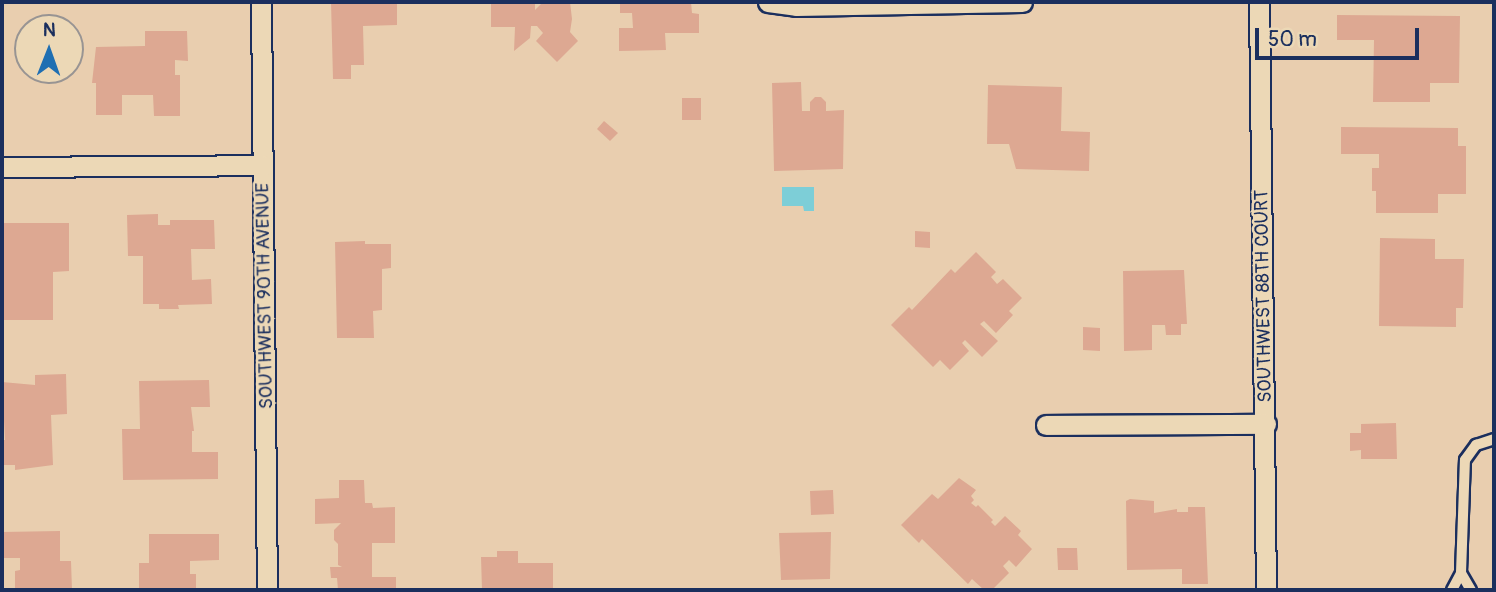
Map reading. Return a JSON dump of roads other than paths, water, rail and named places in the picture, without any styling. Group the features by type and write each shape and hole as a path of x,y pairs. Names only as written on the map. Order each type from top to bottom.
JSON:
{"street":[{"name":"SOUTHWEST 90TH AVENUE","path":"261,2 267,590"},
{"path":"768,2 1022,2"},
{"name":"SOUTHWEST 88TH COURT","path":"1259,2 1266,590"},
{"path":"2,167 263,165"},
{"path":"1046,425 1266,424"}],"lane":[{"path":"1452,590 1461,573 1465,460 1476,445 1494,439"},
{"path":"1461,573 1471,590"}],"water":[{"path":"782,187 814,187 814,211 804,211 803,206 782,206"}]}
